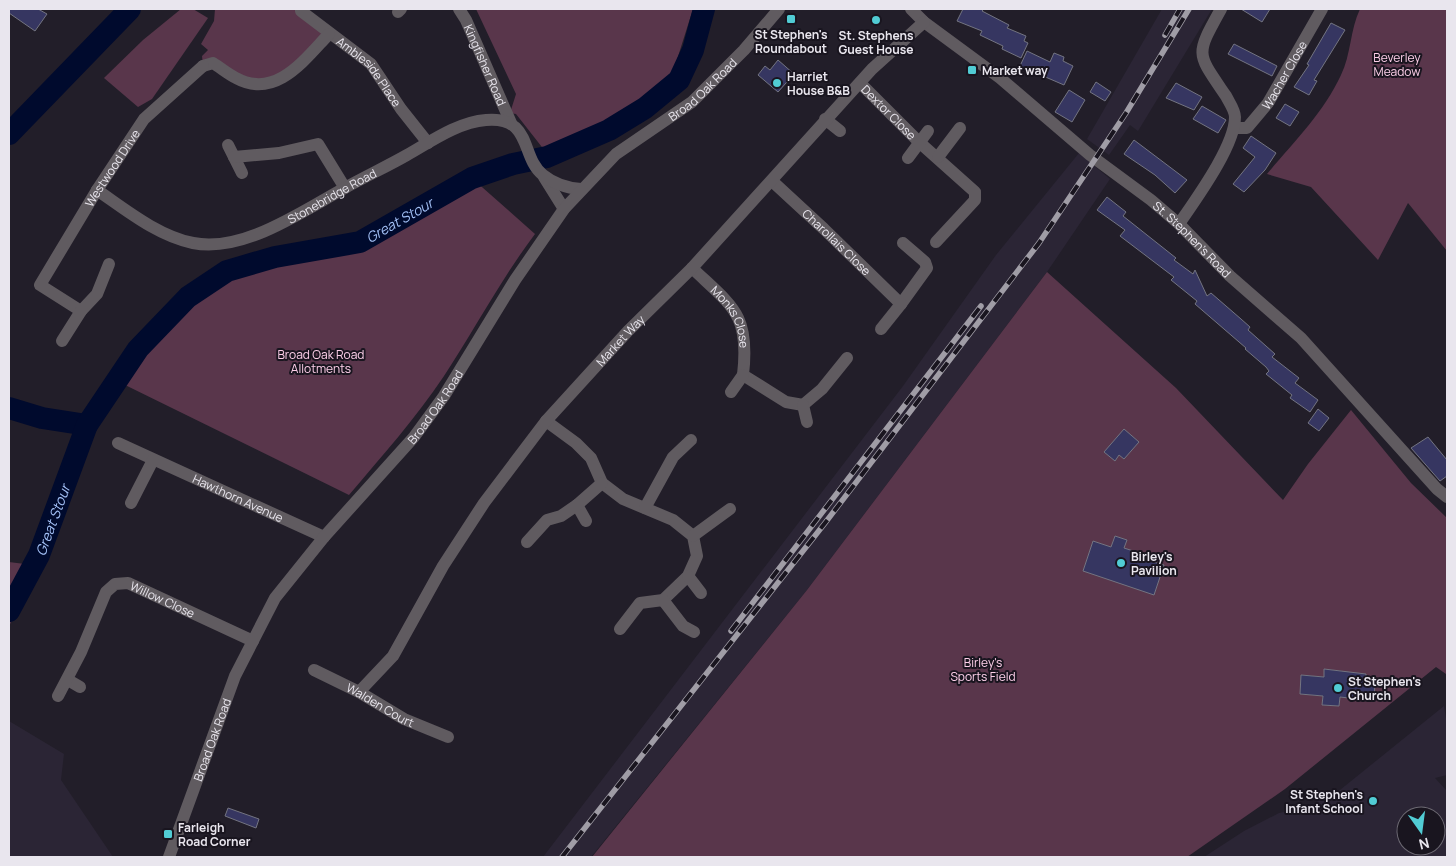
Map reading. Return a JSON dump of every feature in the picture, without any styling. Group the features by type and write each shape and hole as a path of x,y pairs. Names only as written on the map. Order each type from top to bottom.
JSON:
{"street":[{"name":"Kingfisher Road","path":"458,9 466,20 511,124"},
{"name":"Broad Oak Road","path":"168,857 236,676 275,598 324,537 414,437 444,396 515,280 564,208 616,154 692,102 744,50 779,9"},
{"name":"St. Stephen's Road","path":"911,9 924,22 1000,78 1090,154 1151,200 1179,224 1230,276 1301,338 1437,489 1447,497"},
{"path":"1179,224 1211,176 1234,128 1236,114 1206,68 1201,54 1202,43 1222,9"},
{"name":"Wacher Close","path":"1234,128 1248,128 1268,103 1322,9"},
{"name":"Ambleside Place","path":"301,11 371,64 401,110 428,143"},
{"name":"Market Way","path":"359,692 393,656 443,566 484,502 546,421 628,331 692,268 772,181 825,119 924,22"},
{"name":"Westwood Drive","path":"81,311 40,285 97,190 144,119 202,61 213,63 236,78 251,84 276,82 299,67 329,34"},
{"name":"Dextor Close","path":"860,83 919,142 975,192 975,200 936,242"},
{"path":"825,119 840,131"},
{"name":"Stonebridge Road","path":"97,190 136,217 172,236 193,243 214,245 250,237 428,143 476,122 501,120 511,124"},
{"path":"511,124 524,141 542,175 564,208"},
{"path":"938,157 960,128"},
{"name":"Dextor Close","path":"908,158 928,131"},
{"path":"234,157 279,153 318,144 345,188"},
{"path":"228,145 242,173"},
{"path":"542,175 566,188 581,189"},
{"name":"Charollais Close","path":"772,181 901,304"},
{"path":"881,329 927,268 925,262 903,243"},
{"path":"62,341 81,311 97,294 109,264"},
{"name":"Monks Close","path":"692,268 729,303 742,326 746,346 743,375 731,392"},
{"path":"804,405 822,389 847,358"},
{"path":"743,375 786,402 804,405"},
{"path":"804,405 807,422"},
{"path":"546,421 576,443 591,458 602,483 623,499 673,520 693,536 697,556 688,576 662,600 640,604 620,629"},
{"path":"645,508 673,457 691,440"},
{"name":"Hawthorn Avenue","path":"118,443 324,537"},
{"path":"130,503 153,460"},
{"path":"527,542 547,520 561,516 577,506 602,483"},
{"path":"577,506 586,521"},
{"path":"693,536 730,509"},
{"path":"688,576 701,593"},
{"name":"Willow Close","path":"58,696 68,680 106,592 115,584 128,583 253,641"},
{"path":"662,600 683,626 694,632"},
{"name":"Walden Court","path":"314,670 359,692 404,719 448,737"},
{"path":"68,680 80,687"}],"shaded area":[{"path":"1162,9 1212,9 1138,131 1130,125 1109,155 1087,139"},
{"path":"1079,153 1110,179 1047,272 807,590 591,857 543,857 903,386 996,255"},
{"name":"St Stephen's Infant School","path":"1444,706 1447,724 1447,775 1435,778 1447,791 1447,857 1204,857 1244,831 1279,813 1303,808 1335,794"},
{"path":"9,721 64,754 61,780 113,857 9,857"}],"green space":[{"path":"181,9 193,9 208,18 152,99 138,107 104,78 143,40"},
{"path":"215,9 299,9 329,34 314,50 264,84 203,66 202,56 208,50 201,44 214,21"},
{"path":"476,9 693,9 675,66 662,87 625,114 545,151 516,114 510,113 516,94"},
{"name":"Beverley Meadow","path":"1360,9 1447,9 1447,251 1408,203 1378,260 1311,187 1267,174 1307,127 1334,89 1344,67 1354,25"},
{"name":"Broad Oak Road Allotments","path":"474,180 535,234 433,392 349,495 121,383 143,349 161,329 190,301 229,275 276,260 362,244"},
{"name":"Birley's Sports Field","path":"1047,272 1176,388 1283,500 1308,464 1351,410 1411,483 1447,518 1446,674 1436,667 1285,789 1187,857 592,857 807,590","holes":["1324,669 1342,671 1341,678 1356,673 1366,674 1365,682 1375,683 1374,700 1340,697 1339,706 1322,705 1323,696 1300,694 1302,675 1324,677"]},
{"path":"9,562 33,565 9,627"}],"building":[{"path":"9,9 38,9 47,14 35,31 9,13"},
{"path":"963,9 984,9 982,11 1009,25 1007,28 1026,36 1024,41 1028,43 1021,58 1002,49 1003,46 980,35 982,31 957,21"},
{"path":"1241,9 1270,9 1262,22"},
{"path":"1331,23 1345,30 1314,80 1317,81 1309,95 1294,87 1309,65 1307,64"},
{"path":"1234,44 1277,66 1272,76 1228,54"},
{"path":"1027,51 1050,62 1054,53 1064,57 1063,61 1073,66 1064,85 1020,66"},
{"name":"Harriet House B&B","path":"778,60 794,74 778,92 758,75 765,66 770,70"},
{"path":"1096,82 1111,92 1105,101 1090,92"},
{"path":"1176,83 1202,97 1194,110 1166,98"},
{"path":"1069,90 1085,100 1072,122 1055,112"},
{"path":"1285,104 1299,112 1290,126 1276,118"},
{"path":"1202,106 1226,120 1218,133 1193,119"},
{"path":"1251,136 1276,153 1265,170 1244,192 1233,184 1255,157 1243,148"},
{"path":"1134,140 1187,180 1175,193 1155,175 1124,154"},
{"path":"1107,197 1126,212 1123,216 1176,258 1174,260 1193,274 1195,270 1207,296 1211,293 1250,327 1248,330 1275,354 1272,357 1299,378 1295,383 1318,400 1310,412 1290,398 1292,395 1266,374 1269,371 1266,367 1195,304 1197,301 1171,280 1174,277 1120,236 1125,230 1097,210"},
{"path":"1318,409 1329,418 1319,431 1308,423"},
{"path":"1124,429 1139,442 1124,459 1119,455 1115,461 1104,452"},
{"path":"1428,437 1447,460 1447,476 1440,481 1411,448"},
{"name":"Birley's Pavilion","path":"1115,536 1127,540 1124,548 1149,556 1147,560 1164,565 1154,595 1083,571 1093,541 1111,547"},
{"name":"St Stephen's Church","path":"1324,669 1366,674 1366,682 1375,683 1374,701 1340,697 1339,706 1322,705 1323,696 1300,694 1301,675 1324,677"},
{"path":"228,808 259,819 256,828 225,816"}],"waterway":[{"name":"Great Stour","path":"9,134 130,9"},
{"name":"Great Stour","path":"9,611 39,555 87,425 138,349 188,297 227,271 275,257 360,242 472,178 513,164 547,157 609,130 645,108 679,80 693,50 704,9"},
{"name":"Great Stour","path":"9,408 42,418 87,425"}],"railway":[{"path":"1165,35 1180,9"},
{"path":"562,857 825,523 1039,243 1126,113 1189,9"},
{"path":"731,631 981,306"}],"place":[{"name":"St Stephen's Roundabout","path":"791,19"},
{"name":"St. Stephens Guest House","path":"876,20"},
{"name":"Market way","path":"972,70"},
{"name":"Harriet House B&B","path":"777,83"},
{"name":"Birley's Pavilion","path":"1121,563"},
{"name":"St Stephen's Church","path":"1338,688"},
{"name":"St Stephen's Infant School","path":"1373,801"},
{"name":"Farleigh Road Corner","path":"168,834"}]}
